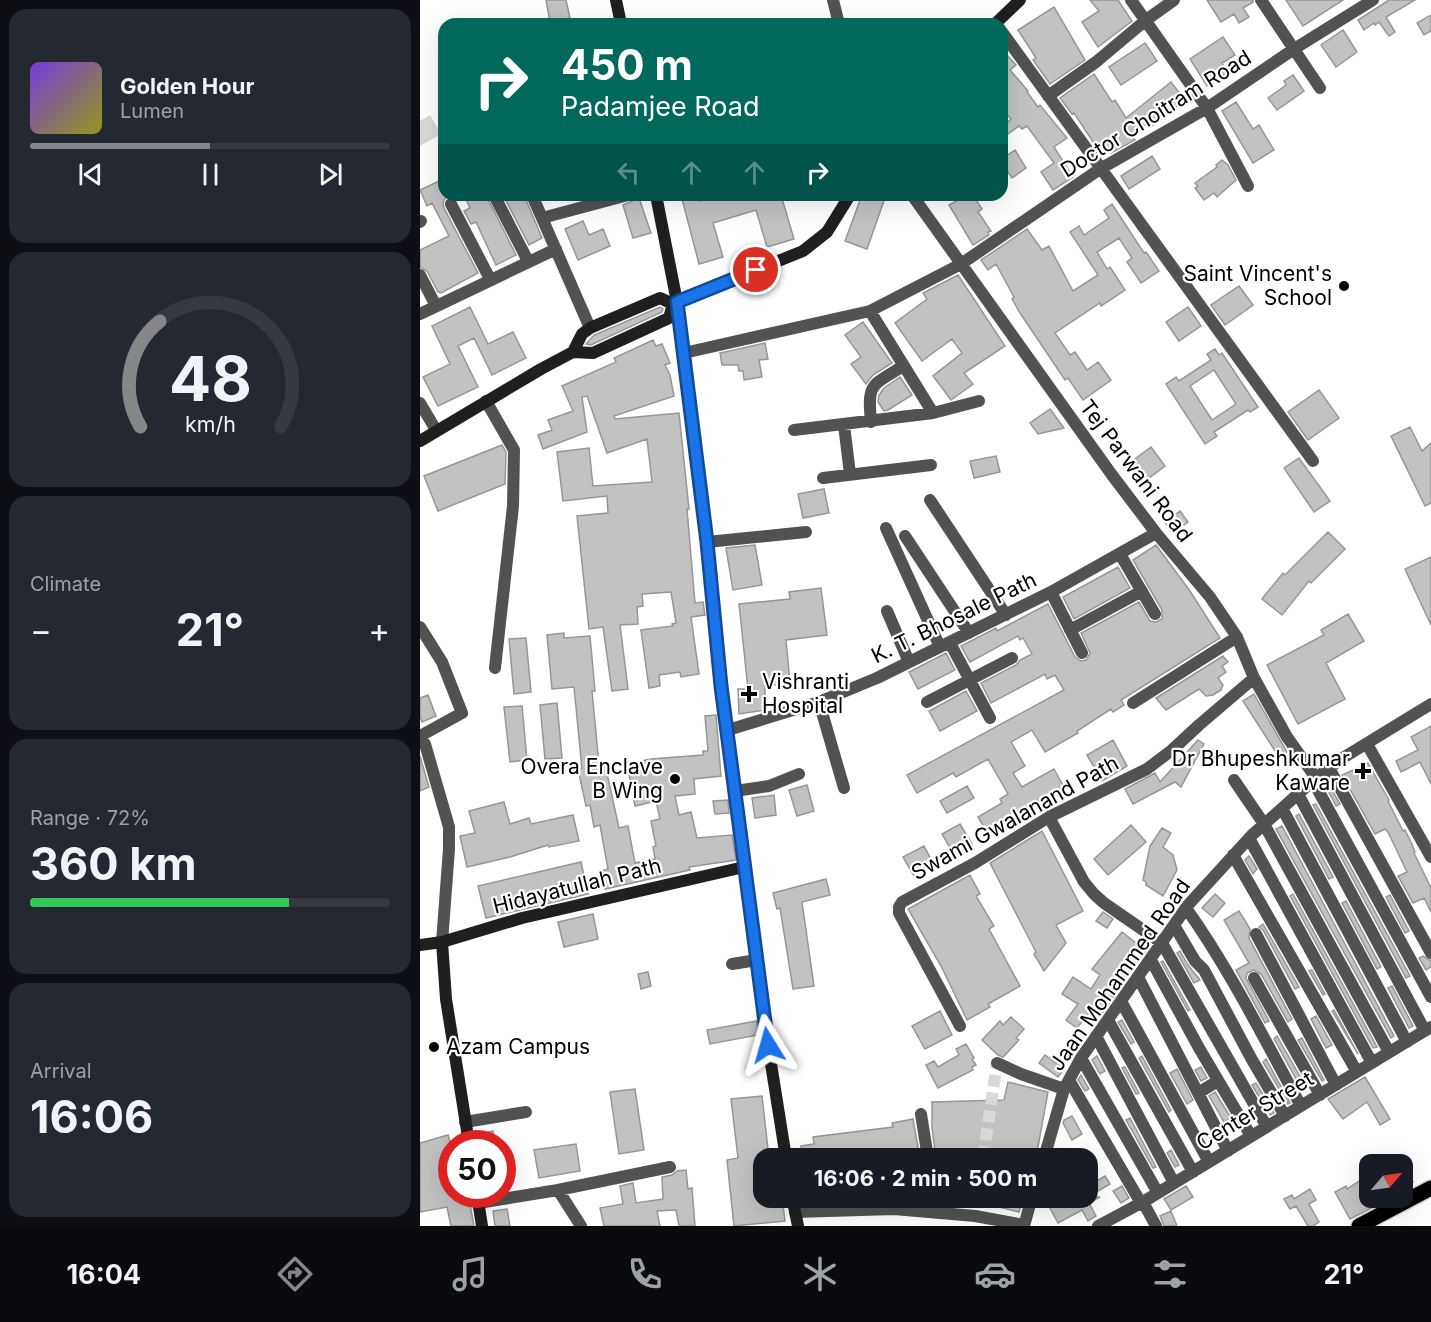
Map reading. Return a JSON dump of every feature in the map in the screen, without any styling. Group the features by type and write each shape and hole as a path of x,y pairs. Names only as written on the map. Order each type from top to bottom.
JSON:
{"main road":[{"path":"1359,1226 1431,1188"}],"street":[{"path":"833,0 838,18"},
{"path":"1004,18 1020,0"},
{"path":"1131,0 1207,108 1248,186"},
{"path":"1048,96 1174,0"},
{"path":"1261,0 1320,88"},
{"name":"Doctor Choitram Road","path":"684,353 870,311 961,264 1100,169 1207,108 1372,0"},
{"path":"619,1 620,18"},
{"path":"1008,41 1313,461"},
{"path":"497,201 528,261"},
{"path":"535,201 590,328"},
{"path":"542,218 606,201"},
{"path":"657,201 684,353 707,542 721,686 756,960 784,1148"},
{"path":"573,352 582,334 590,328 660,298 675,303 803,251 827,232 846,201"},
{"name":"Tej Parwani Road","path":"916,201 1072,421 1156,533 1210,597 1237,637 1254,678 1314,779 1431,997"},
{"path":"451,204 490,279"},
{"path":"420,314 556,249"},
{"path":"420,275 436,306"},
{"path":"420,441 573,352 592,353 669,318 675,303"},
{"path":"870,311 933,413"},
{"path":"871,422 869,395 872,387 903,366"},
{"path":"486,401 514,450 513,506 495,668"},
{"path":"794,430 933,413 979,401"},
{"path":"420,403 436,430"},
{"path":"844,425 850,474"},
{"path":"823,478 931,465"},
{"path":"930,500 1006,615"},
{"path":"886,528 945,645 969,680 990,718"},
{"path":"707,542 806,532"},
{"name":"K. T. Bhosale Path","path":"728,730 819,702 909,662 1051,592 1156,533"},
{"path":"905,536 969,633"},
{"path":"1120,554 1155,614"},
{"path":"1070,630 1142,591"},
{"path":"1051,592 1082,653"},
{"path":"887,611 909,662"},
{"path":"420,627 442,662 462,713 420,737 425,744 449,827 442,942 446,999 467,1130"},
{"path":"1133,703 1237,637"},
{"path":"927,702 1012,658"},
{"name":"Swami Gwalanand Path","path":"960,1026 899,913 902,902 975,863 1049,817 1147,769 1254,678"},
{"path":"819,702 844,788"},
{"name":"Jaan Mohammed Road","path":"1047,1148 1067,1084 1081,1058 1186,908 1249,838 1314,779 1431,704"},
{"path":"1367,744 1431,857"},
{"path":"1329,768 1431,953"},
{"path":"735,791 769,786 799,774"},
{"path":"1234,780 1264,824 1389,1052"},
{"path":"1298,794 1428,1029"},
{"path":"1282,808 1407,1042"},
{"path":"1049,817 1084,882 1108,906 1162,943 1267,1127"},
{"path":"1249,838 1372,1063"},
{"path":"1233,855 1357,1072"},
{"name":"Hidayatullah Path","path":"420,945 442,942 522,918 744,867"},
{"path":"1186,908 1235,985 1301,1106"},
{"path":"1174,925 1195,961 1204,970 1285,1116"},
{"path":"1256,934 1336,1085"},
{"path":"732,964 756,960"},
{"path":"1150,960 1251,1136"},
{"path":"1138,977 1228,1151"},
{"path":"1254,978 1320,1095"},
{"path":"1121,1001 1209,1162"},
{"path":"1108,1020 1193,1172"},
{"name":"Center Street","path":"1101,1225 1142,1203 1428,1029"},
{"path":"1096,1036 1174,1183"},
{"path":"1081,1058 1158,1193"},
{"path":"999,1065 1016,1072 1067,1084 1156,1226"},
{"path":"1198,1093 1218,1081"},
{"path":"465,1122 526,1112"},
{"path":"921,1114 926,1148"},
{"path":"516,1194 558,1190 670,1167"},
{"path":"558,1190 580,1226"},
{"path":"479,1208 482,1226"},
{"path":"794,1208 797,1226"},
{"path":"795,1212 894,1209 934,1212 1024,1225 1029,1208"}],"shaded area":[{"path":"430,115 438,129 438,136 420,146 420,121"}],"building":[{"path":"546,0 566,0 570,18 549,18"},
{"path":"1090,0 1118,0 1132,21 1098,47 1082,22 1099,11"},
{"path":"1207,0 1253,0 1253,2 1243,8 1249,17 1239,23 1234,14 1221,22"},
{"path":"1286,0 1343,0 1303,26"},
{"path":"1389,0 1415,0 1386,17 1395,32 1389,36 1379,22 1364,30 1358,20"},
{"path":"1054,7 1085,60 1050,84 1033,60 1036,58 1018,30"},
{"path":"1431,15 1431,31 1424,35 1417,23"},
{"path":"1343,30 1357,52 1336,67 1321,45"},
{"path":"1223,37 1235,55 1222,63 1227,72 1207,86 1190,59"},
{"path":"1145,43 1157,61 1121,85 1109,67"},
{"path":"1008,56 1016,65 1010,70 1038,107 1040,105 1067,138 1054,147 1073,177 1053,190 1041,172 1054,163 1027,126 1022,129 1019,126 1008,134 1008,122 1011,119 1008,116"},
{"path":"1094,74 1112,102 1115,100 1126,118 1171,82 1185,100 1151,127 1148,123 1132,134 1135,140 1111,153 1109,149 1101,154 1074,113 1072,114 1060,98"},
{"path":"1293,75 1304,91 1277,110 1268,98 1286,85 1284,81"},
{"path":"1236,102 1253,129 1259,125 1274,150 1253,163 1222,111"},
{"path":"1015,150 1026,168 1012,178 1008,172 1008,155"},
{"path":"1152,156 1160,169 1129,189 1121,176"},
{"path":"1222,160 1228,165 1236,180 1217,197 1214,193 1204,200 1195,188 1198,186 1195,183 1217,167 1216,165"},
{"path":"438,181 438,201 444,201 444,208 478,273 441,293 438,292 427,271 420,267 420,250 449,236 432,203 427,206 420,190"},
{"path":"467,201 489,201 516,255 496,265 476,222 471,224 464,211 470,208"},
{"path":"506,201 527,201 542,238 529,245"},
{"path":"632,201 640,201 651,233 633,238 623,205"},
{"path":"683,201 783,201 794,239 767,247 756,210 713,223 723,257 699,264"},
{"path":"860,201 884,201 867,249 845,241"},
{"path":"956,201 977,201 982,209 978,212 991,231 988,232 989,235 973,245 949,205"},
{"path":"1112,204 1144,253 1146,252 1159,271 1141,283 1127,262 1132,258 1119,238 1097,252 1107,269 1110,267 1125,290 1101,306 1100,303 1055,333 1070,355 1075,352 1087,370 1098,362 1111,380 1083,400 1068,378 1065,380 1020,313 996,264 988,270 981,260 1027,229 1042,250 1049,246 1073,291 1098,275 1070,232 1079,226 1084,235 1109,218 1104,210"},
{"path":"583,221 589,235 603,229 610,246 578,260 565,229"},
{"path":"958,275 1005,346 964,373 973,384 951,400 933,376 962,353 952,339 922,361 895,323 927,299 923,293"},
{"path":"1239,286 1253,305 1225,325 1211,305"},
{"path":"470,307 488,344 513,332 526,358 492,375 474,338 458,346 478,387 438,406 423,377 450,364 432,326"},
{"path":"660,307 663,309 662,312 591,345 586,344 594,335"},
{"path":"1188,307 1201,326 1179,341 1166,322"},
{"path":"863,322 892,363 873,375 866,384 851,364 861,357 845,335"},
{"path":"653,340 656,346 662,344 670,363 665,365 670,375 674,396 614,416 615,419 679,413 689,509 687,509 695,603 703,602 705,615 691,617 699,674 681,677 680,672 659,675 660,686 649,688 641,630 673,626 672,624 676,623 671,592 642,594 643,606 637,607 638,624 620,625 628,689 612,691 603,627 589,629 577,516 608,513 607,496 563,501 557,452 589,448 593,486 652,482 647,439 607,453 587,396 582,397 587,432 543,449 538,435 552,430 548,420 573,411 562,386 616,362 614,358"},
{"path":"765,343 768,359 759,360 762,377 744,380 743,371 739,371 738,365 722,365 720,353"},
{"path":"1215,349 1219,355 1222,353 1258,407 1250,412 1248,410 1214,432 1217,436 1205,444 1166,384 1176,377 1179,381 1211,360 1207,354","holes":["1214,370 1236,404 1212,420 1190,386"]},
{"path":"900,377 912,395 884,411 878,402 879,395 884,388"},
{"path":"1319,390 1339,418 1308,440 1288,412"},
{"path":"1050,409 1064,428 1038,434 1030,423"},
{"path":"1410,427 1422,451 1431,443 1431,503 1425,506 1391,436"},
{"path":"502,445 506,452 505,484 438,511 424,476"},
{"path":"1151,447 1165,466 1141,484 1127,465"},
{"path":"996,456 1000,472 974,478 970,461"},
{"path":"1299,458 1330,501 1314,512 1284,468"},
{"path":"824,489 829,513 803,518 798,494"},
{"path":"1180,511 1188,522 1172,533 1165,522"},
{"path":"1328,532 1345,549 1311,583 1309,581 1282,615 1262,599 1283,573 1285,575"},
{"path":"755,545 762,585 733,590 726,548"},
{"path":"1156,545 1190,591 1220,638 1121,700 1124,705 1113,712 1111,709 1077,731 1078,733 1045,752 1032,730 1011,742 1025,766 1013,773 1022,787 1054,769 1065,789 1046,800 1044,797 1002,820 1005,825 988,834 978,817 1002,803 1000,799 1008,794 988,759 956,777 953,773 917,793 907,775 1064,690 1055,675 1047,679 1045,674 991,703 981,683 1032,654 1023,638 1020,640 1018,636 970,662 961,646 996,628 997,631 1048,604 1075,657 1081,661 1086,660 1090,653 1081,633 1139,602 1150,621 1156,622 1162,619 1162,610 1133,560"},
{"path":"1431,557 1431,625 1405,569"},
{"path":"1118,567 1130,588 1074,619 1063,597"},
{"path":"821,588 827,635 786,640 790,683 765,686 765,710 739,714 738,689 748,689 739,604 790,599 789,592"},
{"path":"1348,614 1364,641 1326,663 1345,699 1298,724 1267,665 1324,635 1321,630"},
{"path":"564,633 564,638 590,636 595,691 592,691 599,765 605,764 619,828 628,826 635,863 655,859 653,847 656,846 651,821 660,819 656,801 635,806 627,764 651,759 703,755 703,751 708,751 705,716 716,715 721,776 694,779 695,794 675,796 679,815 691,812 697,838 732,835 736,860 689,867 690,870 605,889 601,871 608,869 600,825 594,827 590,805 586,806 578,769 582,769 574,687 552,689 547,635"},
{"path":"526,638 531,692 514,694 509,639"},
{"path":"946,653 955,670 918,689 909,672"},
{"path":"1223,656 1228,662 1222,666 1226,672 1218,678 1223,685 1221,690 1206,696 1199,689 1166,710 1156,698"},
{"path":"966,691 977,711 940,731 929,711"},
{"path":"1254,694 1287,752 1279,757 1243,701"},
{"path":"428,695 436,716 422,722 420,698"},
{"path":"557,703 562,758 545,759 540,705"},
{"path":"522,706 527,760 510,762 504,707"},
{"path":"1431,726 1431,784 1420,762 1401,772 1396,761 1418,750 1411,737"},
{"path":"1113,740 1127,766 1102,781 1087,755"},
{"path":"1198,740 1204,744 1181,787 1175,782 1133,804 1125,789 1155,773 1160,782"},
{"path":"420,756 429,787 420,791"},
{"path":"1368,763 1403,831 1405,830 1431,888 1431,912 1424,898 1413,903 1398,876 1407,872 1388,832 1385,829 1375,834 1342,775"},
{"path":"1328,783 1340,804 1336,806 1325,785"},
{"path":"807,785 814,811 797,816 789,790"},
{"path":"967,786 974,798 947,813 940,801"},
{"path":"774,795 776,815 755,818 752,798"},
{"path":"728,800 729,813 715,814 713,801"},
{"path":"504,802 510,824 529,818 531,824 573,815 579,841 549,847 548,845 467,867 460,836 475,833 469,811"},
{"path":"1316,804 1410,976 1406,978 1313,805"},
{"path":"1299,814 1333,877 1329,879 1296,816"},
{"path":"960,824 972,844 954,855 942,834"},
{"path":"1131,825 1146,842 1108,875 1094,859"},
{"path":"1282,826 1394,1036 1391,1038 1276,829"},
{"path":"1162,828 1171,833 1163,847 1173,855 1177,870 1163,896 1146,885 1143,880 1150,846"},
{"path":"1042,831 1083,911 1056,925 1066,943 1044,971 990,863"},
{"path":"924,846 934,865 914,876 903,857"},
{"path":"1249,856 1257,869 1253,874 1245,860"},
{"path":"581,862 588,894 486,918 478,886"},
{"path":"970,875 980,894 976,896 994,926 989,929 1020,986 988,1004 990,1007 967,1020 941,966 908,909"},
{"path":"826,879 830,895 802,902 814,986 793,989 780,908 777,909 773,893"},
{"path":"1215,894 1225,903 1213,917 1202,908"},
{"path":"1293,894 1377,1047 1373,1048 1290,896"},
{"path":"1390,895 1409,931 1405,933 1386,897"},
{"path":"1346,901 1381,967 1377,969 1342,903"},
{"path":"1239,911 1250,929 1249,938 1292,1019 1288,1022 1261,974 1254,970 1247,973 1246,978 1269,1021 1265,1023 1236,970 1249,963 1224,920"},
{"path":"1103,912 1113,919 1107,928 1096,921"},
{"path":"593,914 598,939 564,947 558,922"},
{"path":"1263,924 1299,987 1295,989 1263,930 1259,927"},
{"path":"1122,932 1146,951 1110,998 1115,995 1101,1015 1092,1009 1077,1028 1066,1020 1078,1004 1062,994 1073,977 1091,989 1100,975 1092,969"},
{"path":"1180,951 1200,980 1194,983 1177,953"},
{"path":"1423,956 1431,961 1431,967 1426,970 1419,958"},
{"path":"1163,961 1190,1010 1188,1011 1161,962"},
{"path":"1312,970 1325,994 1323,995 1309,971"},
{"path":"648,972 651,986 641,989 638,974"},
{"path":"1392,986 1413,1026 1409,1028 1388,988"},
{"path":"1334,1010 1358,1054 1332,1011"},
{"path":"940,1011 952,1035 925,1049 912,1026"},
{"path":"1316,1016 1332,1045 1326,1048 1311,1019"},
{"path":"1011,1017 1024,1029 1016,1038 1019,1040 1003,1057 982,1040 1000,1021 1003,1025"},
{"path":"1122,1020 1134,1042 1131,1044 1118,1022"},
{"path":"757,1021 758,1035 710,1044 707,1030"},
{"path":"1277,1036 1306,1087 1302,1090 1274,1039"},
{"path":"1302,1038 1324,1080 1322,1081 1298,1040"},
{"path":"966,1044 976,1065 972,1067 973,1070 938,1088 926,1065 934,1061 938,1067 959,1055 956,1049"},
{"path":"1045,1055 1064,1069 1058,1077 1039,1063"},
{"path":"1097,1056 1105,1071 1100,1074 1092,1060"},
{"path":"1142,1056 1171,1110 1169,1112 1139,1058"},
{"path":"1266,1059 1290,1103 1288,1104 1263,1062"},
{"path":"1125,1067 1139,1093 1136,1094 1122,1068"},
{"path":"1201,1067 1207,1078 1201,1081 1195,1070"},
{"path":"1177,1069 1193,1100 1187,1104 1170,1073"},
{"path":"1081,1075 1089,1089 1085,1091 1078,1080"},
{"path":"1365,1077 1390,1119 1380,1125 1367,1102 1343,1119 1328,1099"},
{"path":"1008,1082 1048,1092 1038,1148 935,1148 932,1102 1004,1100"},
{"path":"1256,1083 1274,1113 1270,1115 1252,1085"},
{"path":"635,1089 644,1150 619,1154 610,1092"},
{"path":"1215,1092 1231,1118 1224,1122 1209,1096"},
{"path":"762,1096 768,1148 753,1148 753,1208 783,1208 785,1221 734,1226 727,1160 738,1158 731,1099"},
{"path":"1072,1116 1082,1134 1072,1140 1063,1123"},
{"path":"1130,1118 1156,1167 1153,1168 1126,1120"},
{"path":"913,1119 918,1148 801,1148 801,1146 814,1144 813,1137 893,1127 892,1123"},
{"path":"438,1138 438,1208 442,1208 420,1212 420,1143"},
{"path":"576,1144 580,1171 539,1178 534,1150"},
{"path":"1171,1150 1179,1165 1175,1167 1167,1153"},
{"path":"686,1170 688,1189 692,1188 695,1226 679,1226 676,1210 657,1211 660,1226 604,1226 600,1208 623,1204 620,1186 633,1183 636,1203 663,1199 662,1177"},
{"path":"1105,1176 1110,1184 1098,1191 1098,1180"},
{"path":"1359,1181 1359,1208 1371,1208 1350,1219 1335,1192 1346,1186 1347,1189"},
{"path":"1122,1186 1129,1198 1121,1203 1113,1191"},
{"path":"1186,1186 1193,1197 1171,1210 1164,1199"},
{"path":"1310,1189 1316,1200 1309,1204 1319,1222 1313,1226 1308,1226 1296,1206 1290,1209 1284,1199 1292,1195 1294,1199"},
{"path":"447,1208 471,1208 474,1226 451,1226"},
{"path":"1003,1208 1020,1208 1019,1212"},
{"path":"1050,1208 1092,1208 1096,1216 1088,1221 1082,1210 1058,1223"},
{"path":"507,1209 510,1226 495,1226 493,1211"},
{"path":"1171,1211 1177,1226 1164,1226 1160,1216"}],"tunnel":[{"path":"984,1148 997,1063"}],"place":[{"name":"Saint Vincent's School","path":"1344,286"},
{"name":"Vishranti Hospital","path":"749,694"},
{"name":"Dr Bhupeshkumar Kaware","path":"1363,771"},
{"name":"Overa Enclave B Wing","path":"675,779"},
{"name":"Azam Campus","path":"434,1047"}],"route":[{"path":"756,270 677,302 707,542 721,686 768,1045"}]}
